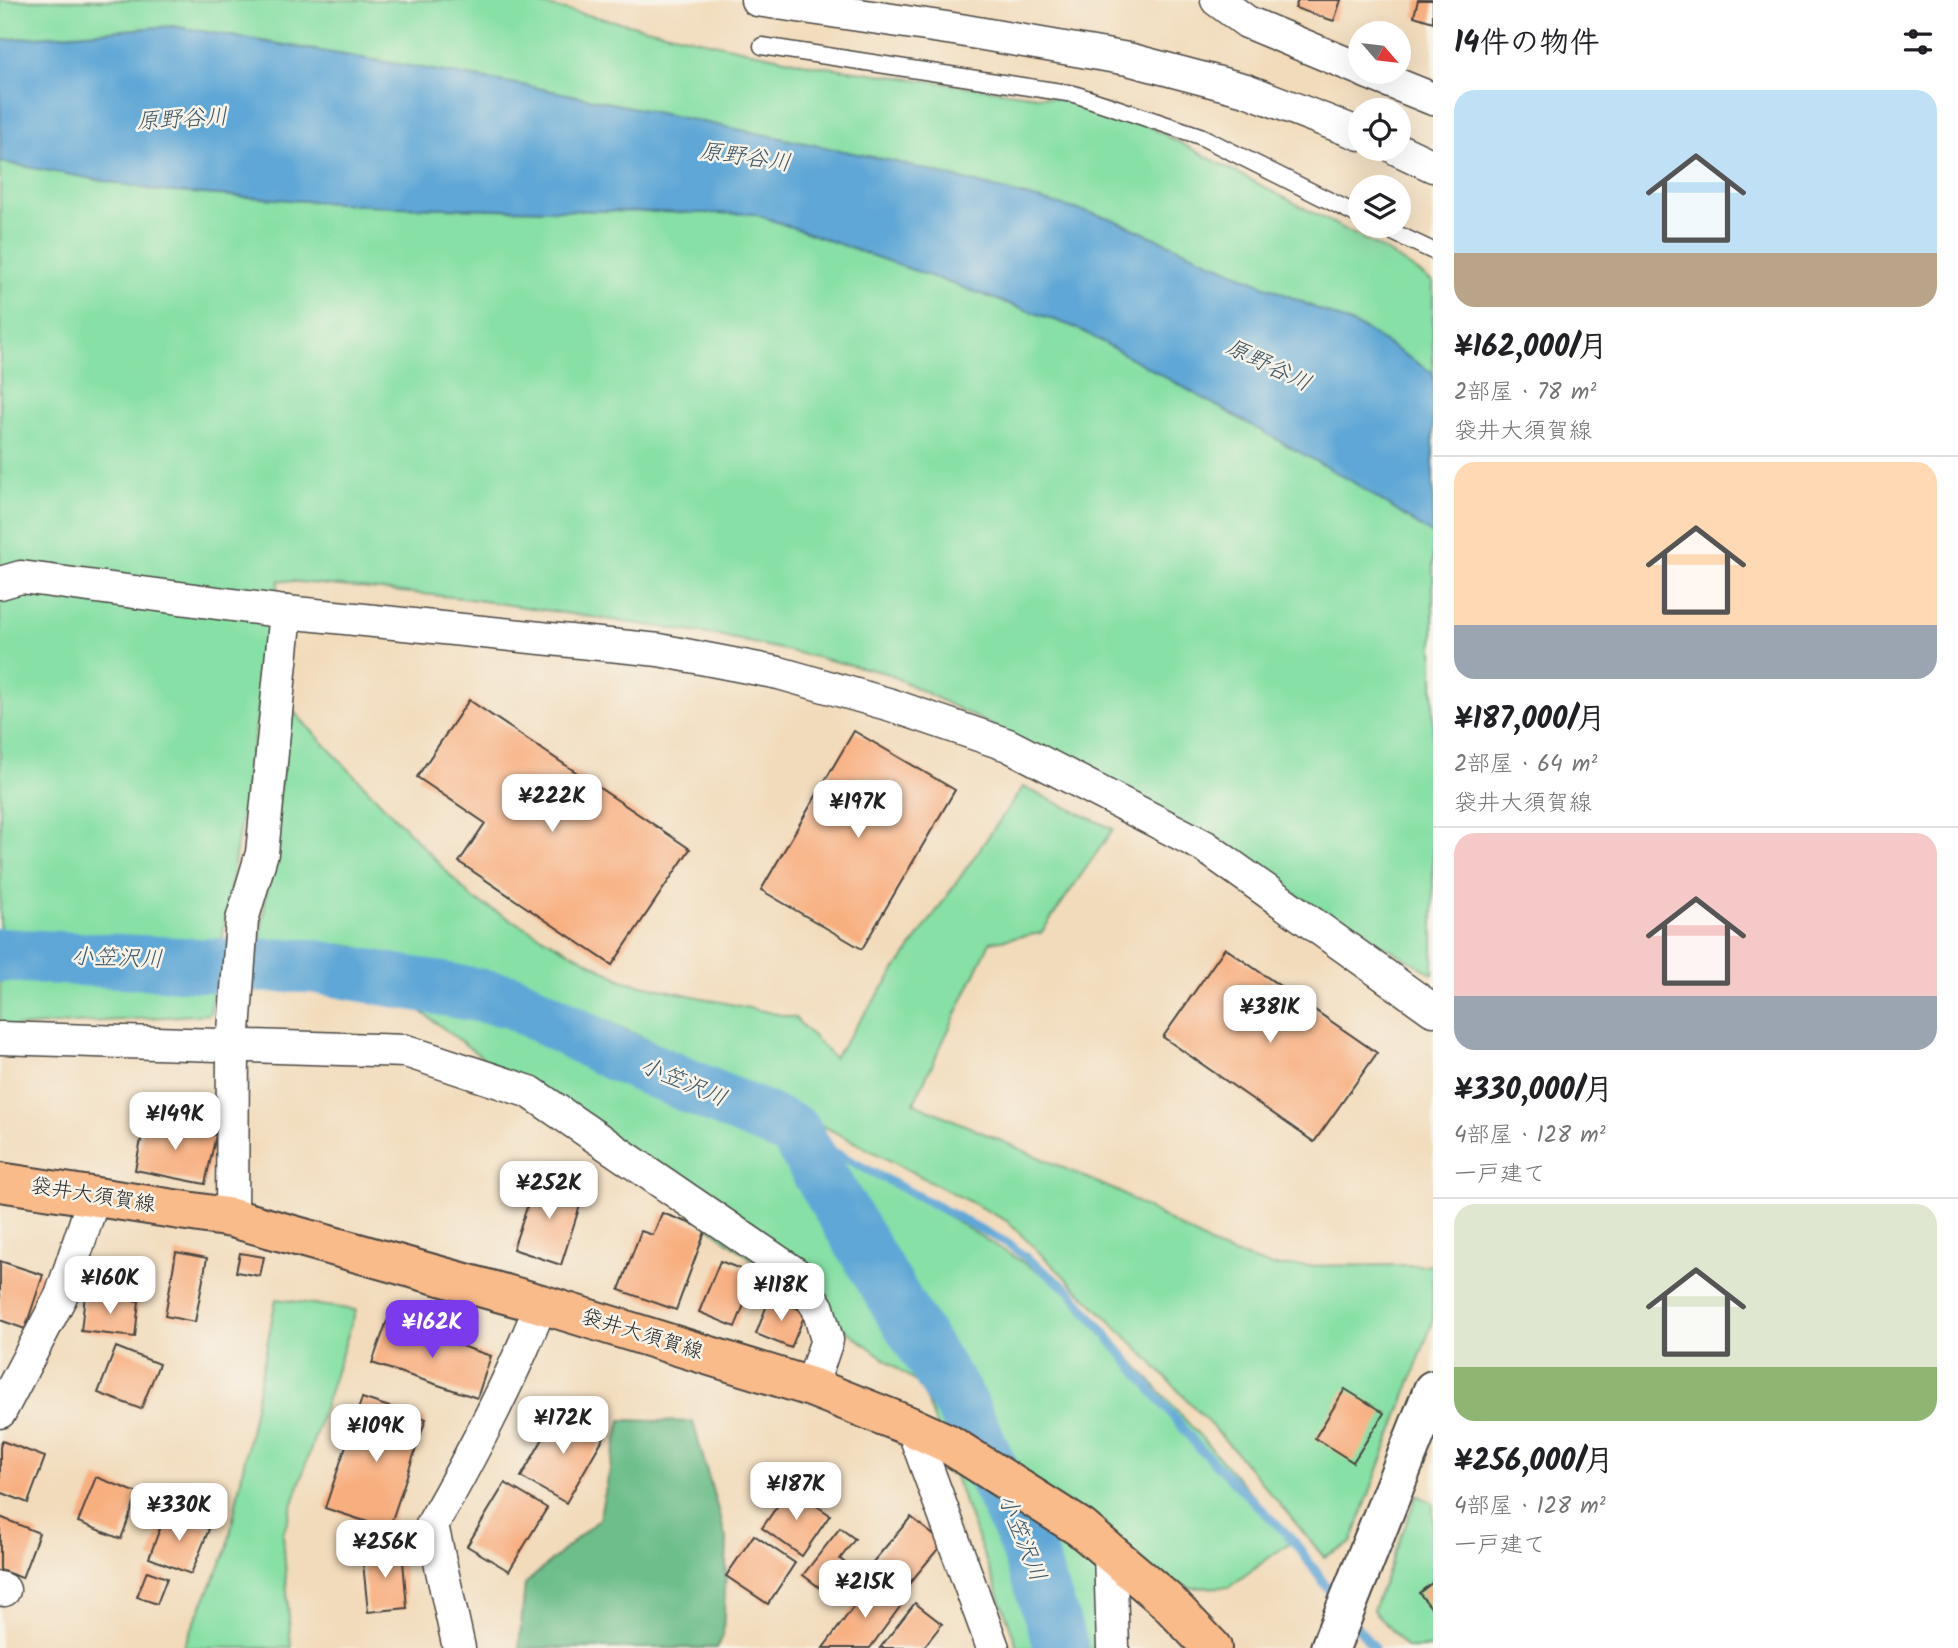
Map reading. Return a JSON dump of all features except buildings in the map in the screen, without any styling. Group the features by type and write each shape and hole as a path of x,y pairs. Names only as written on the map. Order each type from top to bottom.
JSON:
{"main road":[{"name":"袋井大須賀線","path":"0,1182 232,1218 541,1304 811,1388 947,1443 1096,1540 1167,1601 1212,1648"}],"street":[{"path":"757,0 960,30 1128,59 1246,90 1348,129"},
{"path":"1217,0 1247,22 1260,13 1348,62"},
{"path":"1395,84 1433,100"},
{"path":"1411,156 1433,166"},
{"path":"0,583 21,577 286,612 659,650 779,673 891,705 1009,745 1204,846 1433,1010"},
{"path":"232,1218 233,1046 242,920 262,853 286,612"},
{"path":"0,1038 406,1051 530,1092 796,1274 818,1308 827,1340 811,1388"},
{"path":"0,1412 61,1296 94,1197"},
{"path":"459,1648 432,1525 513,1373 541,1304"},
{"path":"1330,1648 1368,1547 1433,1390"},
{"path":"912,1427 993,1648"},
{"path":"1096,1540 1113,1648"}],"lane":[{"path":"762,46 1074,94 1200,136 1348,210"},
{"path":"1405,238 1433,251"}],"green space":[{"path":"0,0 520,0 812,65 1110,106 1348,231 1348,238 1361,238 1386,251 1433,282 1433,974 1066,762 886,673 722,636 462,598 279,580 210,1014 0,1028"},
{"path":"290,708 473,899 624,981 795,1018 834,1058 1023,787 1113,829 1041,933 990,942 914,1103 1119,1192 1219,1249 1271,1266 1433,1265 1433,1321 1351,1543 1324,1557 1235,1451 1142,1352 1007,1221 740,1083 603,1019 349,945 260,942"},
{"path":"375,977 614,1054 900,1187 1070,1291 1293,1540 1229,1587 1097,1590 1099,1648 1018,1648 922,1387"},
{"path":"276,1299 356,1310 283,1534 291,1648 183,1648 227,1550"},
{"path":"621,1420 693,1422 727,1542 723,1636 717,1648 519,1648 525,1584 599,1519"},
{"path":"1417,1495 1433,1503 1433,1648 1407,1648 1373,1610"}],"water":[{"name":"原野谷川","path":"172,26 528,86 892,161 1110,218 1364,329 1433,373 1433,535 1353,482 1077,328 754,214 394,207 159,191 0,162 0,40"}],"waterway":[{"name":"小笠沢川","path":"0,955 199,965 311,966 512,1001 614,1054 794,1131 962,1406 1027,1546 1062,1648"},
{"path":"794,1131 1007,1243 1070,1291 1199,1448 1293,1540 1338,1602"},
{"path":"1353,1622 1374,1648"}]}
